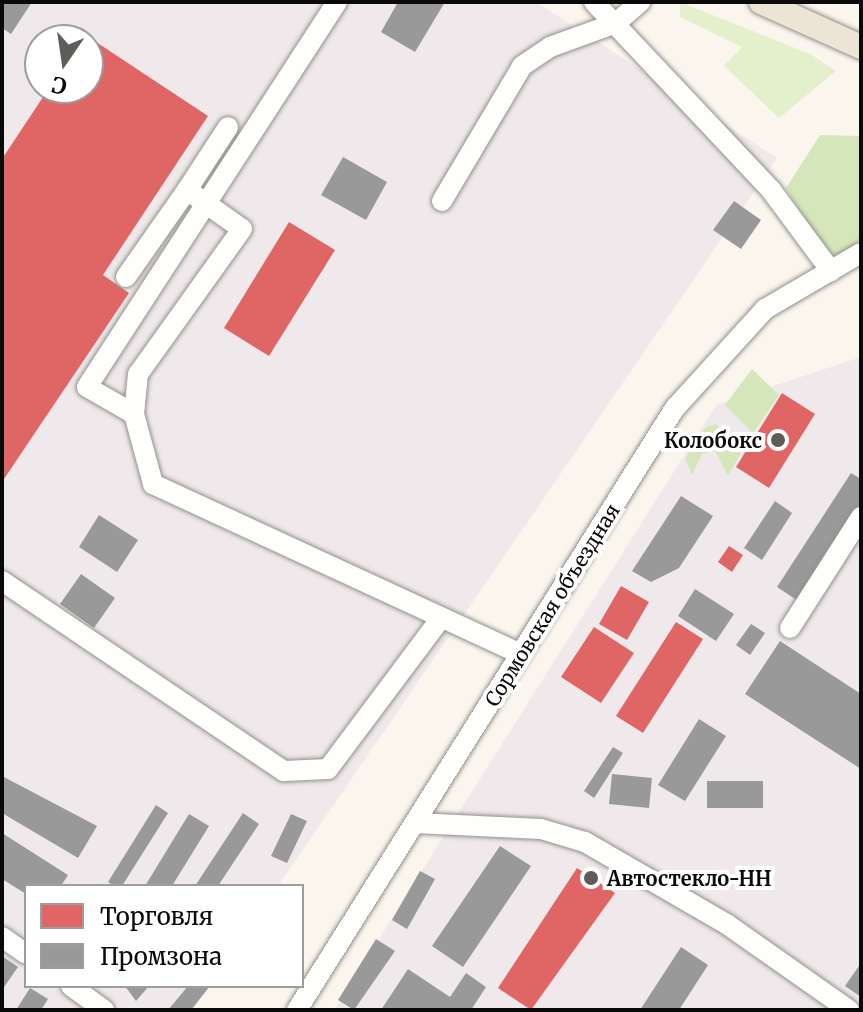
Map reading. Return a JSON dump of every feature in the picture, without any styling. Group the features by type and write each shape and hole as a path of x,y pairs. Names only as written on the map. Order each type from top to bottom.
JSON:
{"main road":[{"path":"761,2 861,47"}],"street":[{"path":"134,414 87,387 337,2"},
{"path":"594,2 771,190 831,271"},
{"path":"442,201 522,66 550,47 616,23 640,2"},
{"path":"126,277 228,127"},
{"path":"187,190 242,229 138,374 134,414 153,484 521,654"},
{"name":"Сормовская объездная","path":"297,1010 675,408 720,350 765,309 861,253"},
{"path":"790,628 861,517"},
{"path":"2,581 284,771 328,769 441,618"},
{"path":"415,823 541,829 585,842 728,925 849,1010"},
{"path":"2,937 24,953"},
{"path":"74,988 104,1010"}],"shaded area":[{"path":"2,2 536,2 777,158 279,884 24,884 24,988 208,988 193,1010 2,1010"},
{"path":"861,357 861,1010 334,1010 716,405"}],"green space":[{"path":"680,2 810,54 836,71 779,118 724,66 742,47 680,17"},
{"path":"820,135 861,136 861,247 840,260 821,245 786,188"},
{"path":"752,369 779,395 753,433 725,405"},
{"path":"716,424 742,451 728,476 715,451 702,454 692,475 685,458 706,427"}],"building: Торговля":[{"path":"104,47 208,116 103,275 129,293 4,479 2,159 38,104 104,104"},
{"path":"289,222 335,250 269,356 224,328"},
{"path":"782,393 815,414 769,488 736,467"},
{"path":"729,546 743,555 732,572 718,562"},
{"path":"621,586 649,602 627,640 599,624"},
{"path":"676,622 703,639 643,733 616,716"},
{"path":"594,627 634,653 601,703 561,677"},
{"path":"577,868 615,893 531,1010 498,988"}],"building: Промзона":[{"path":"2,2 32,2 11,34 2,28"},
{"path":"398,2 445,2 415,52 381,32"},
{"path":"343,157 387,182 366,220 321,195"},
{"path":"734,201 761,220 741,249 713,230"},
{"path":"851,473 861,479 861,516 804,605 777,587"},
{"path":"681,496 713,516 679,568 651,582 632,571"},
{"path":"775,501 792,513 762,560 744,548"},
{"path":"99,515 138,540 117,572 79,547"},
{"path":"81,574 115,598 94,628 60,604"},
{"path":"695,589 734,614 716,641 678,616"},
{"path":"751,624 765,633 750,655 736,645"},
{"path":"780,641 861,694 861,769 745,694"},
{"path":"699,719 726,736 685,801 658,785"},
{"path":"613,747 623,753 594,798 584,791"},
{"path":"612,774 652,778 649,808 609,804"},
{"path":"2,776 97,826 78,858 2,813"},
{"path":"707,781 763,781 763,808 707,808"},
{"path":"156,805 168,813 123,884 108,882"},
{"path":"243,813 259,824 219,884 196,884"},
{"path":"189,814 209,826 173,884 146,884"},
{"path":"291,814 307,821 287,863 271,856"},
{"path":"2,833 68,875 62,884 24,884 24,893 2,879"},
{"path":"500,846 531,866 463,967 432,946"},
{"path":"420,871 435,879 407,929 392,920"},
{"path":"376,939 395,951 354,1010 338,1000"},
{"path":"681,947 708,965 679,1010 640,1010"},
{"path":"2,956 18,967 2,990"},
{"path":"861,963 861,997 845,986"},
{"path":"408,969 450,997 466,973 486,987 471,1010 381,1010"},
{"path":"30,988 48,999 41,1010 16,1010"},
{"path":"126,988 147,988 136,1001"},
{"path":"186,988 208,988 191,1010 168,1010"}],"place":[{"name":"Колобокс","path":"778,440"},
{"name":"Автостекло-НН","path":"591,878"}]}
